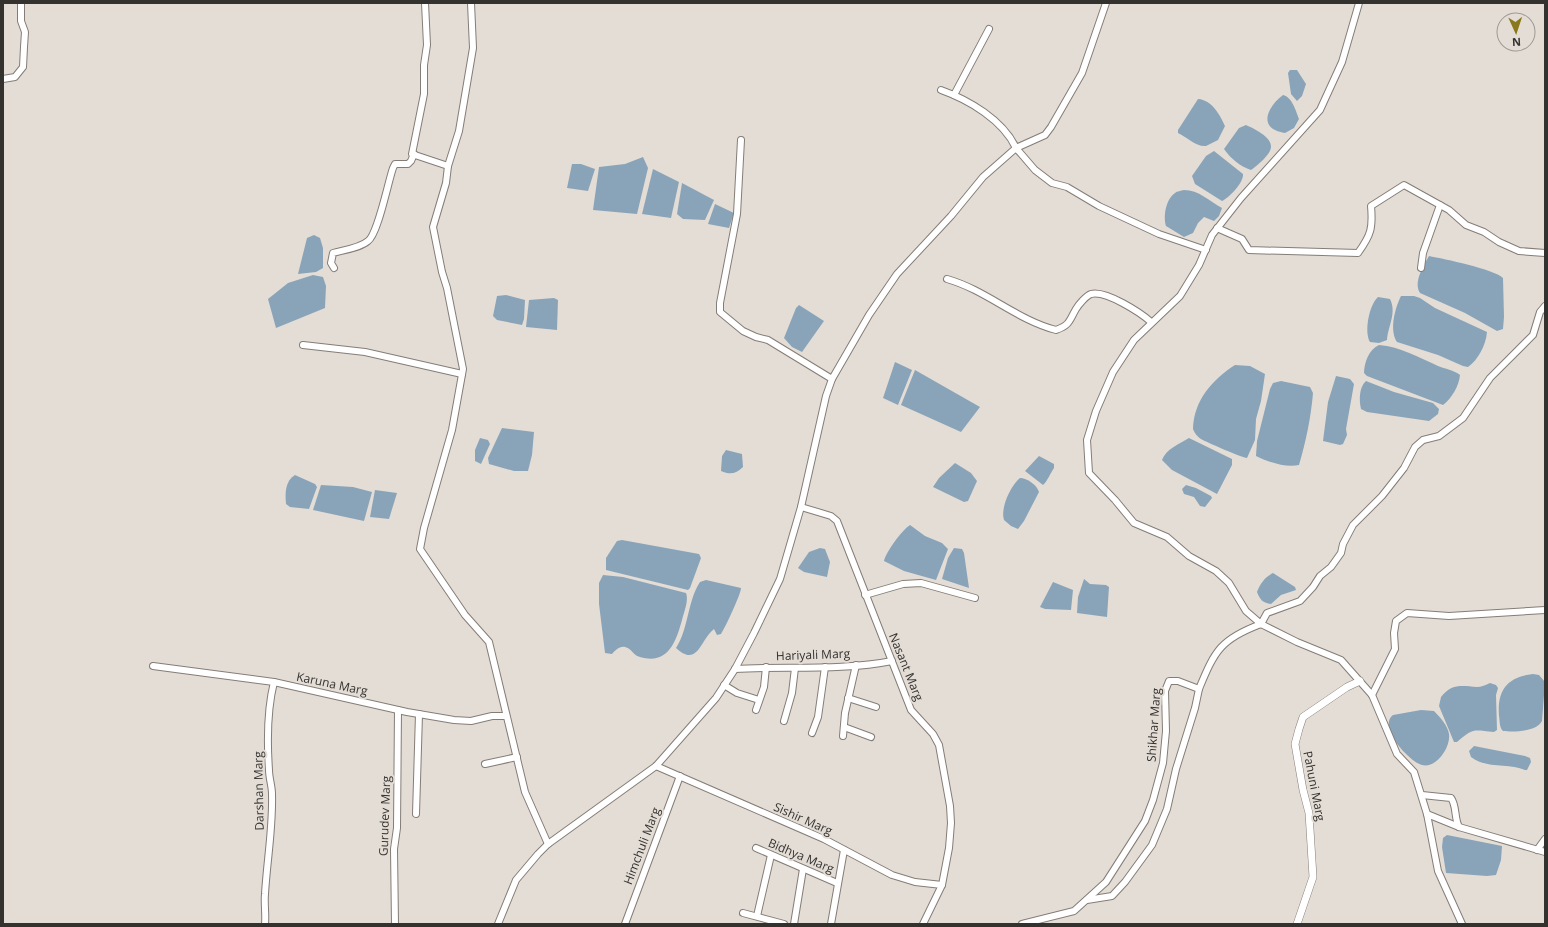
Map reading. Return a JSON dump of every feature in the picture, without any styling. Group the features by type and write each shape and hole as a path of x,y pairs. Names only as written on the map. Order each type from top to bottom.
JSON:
{"street":[{"path":"3,79 15,78 23,67 25,32 21,21 21,3"},
{"path":"334,268 331,263 333,253 364,244 370,240 376,228 395,164 408,164 414,154 412,154 424,94 424,65 427,45 425,3"},
{"path":"471,3 474,48 459,131 448,166 446,183 433,227 463,369 452,430 426,522 420,549 466,615 489,642 525,792 548,844"},
{"path":"498,924 516,880 548,844 656,766 695,724 716,698 735,669 776,589 801,507 826,396 832,379 869,315 897,274 951,216 983,177 1016,148 1046,135 1082,73 1106,3"},
{"path":"1359,3 1342,62 1320,110 1241,198 1212,235 1206,250 1180,296 1134,340 1113,372 1096,410 1087,440 1090,473 1134,523 1167,537 1189,556 1216,571 1229,583 1246,611 1261,624 1297,642 1341,660 1372,695 1397,754 1414,772 1427,814 1438,871 1462,924"},
{"path":"954,95 989,29"},
{"path":"941,90 954,95 982,112 1009,134 1016,148 1035,170 1052,183 1067,187 1099,206 1159,234 1206,250"},
{"path":"741,140 737,214 720,303 720,312 743,331 756,337 768,340 832,379"},
{"path":"414,154 448,166"},
{"path":"1218,228 1242,239 1249,250 1358,253 1369,237 1372,218 1371,206 1404,185 1440,205 1466,225 1484,232 1499,242 1519,251 1545,253"},
{"path":"1421,268 1423,252 1440,205"},
{"path":"947,279 974,289 1035,322 1056,330 1065,327 1073,317 1076,309 1087,296 1093,293 1103,294 1141,313 1152,322"},
{"path":"1087,900 1112,896 1125,882 1152,846 1167,809 1176,769 1193,715 1199,688 1213,657 1225,642 1239,632 1261,624 1267,614 1300,601 1313,587 1320,576 1331,567 1341,553 1343,544 1353,525 1382,496 1404,468 1415,447 1423,440 1438,436 1463,418 1490,378 1533,335 1540,312 1545,306"},
{"path":"302,345 365,352 462,374"},
{"name":"Nasant Marg","path":"801,507 831,516 837,521 911,710 933,734 939,745 950,806 951,823 942,885 923,924"},
{"path":"865,595 903,584 921,583 975,598"},
{"path":"1372,695 1395,649 1394,633 1396,621 1407,613 1449,616 1545,610"},
{"name":"Hariyali Marg","path":"735,669 766,667 825,667 892,661"},
{"path":"843,736 848,698 856,665"},
{"name":"Karuna Marg","path":"153,666 274,682 419,714 471,721 492,716 506,716"},
{"path":"756,710 764,687 766,667"},
{"path":"812,733 818,717 825,667"},
{"path":"784,721 792,693 795,668"},
{"name":"Shikhar Marg","path":"1022,924 1074,911 1106,882 1145,822 1153,800 1163,764 1166,731 1165,690 1167,684 1169,681 1178,681 1199,688"},
{"name":"Pahuni Marg","path":"1297,924 1313,877 1309,813 1303,790 1295,744 1303,717 1347,687 1360,681"},
{"name":"Darshan Marg","path":"265,924 266,907 264,895 271,837 272,794 268,768 270,697 274,682"},
{"path":"724,685 737,693 759,700"},
{"path":"848,698 876,707"},
{"name":"Gurudev Marg","path":"395,924 394,850 397,828 398,710"},
{"path":"416,814 419,714"},
{"path":"844,727 871,737"},
{"path":"484,764 517,757"},
{"name":"Sishir Marg","path":"656,766 824,839 892,875 914,882 942,885"},
{"name":"Himchuli Marg","path":"625,924 680,776"},
{"path":"1422,795 1451,798 1454,802 1456,820 1459,827"},
{"path":"1427,814 1459,827 1545,852"},
{"path":"1537,850 1545,839"},
{"name":"Bidhya Marg","path":"756,848 837,883"},
{"path":"831,924 844,850"},
{"path":"757,916 771,855"},
{"path":"794,924 803,869"},
{"path":"743,913 784,924"}],"water":[{"path":"1290,70 1297,70 1306,84 1302,96 1297,101 1291,94 1288,73"},
{"path":"1283,95 1291,101 1299,119 1294,128 1285,133 1276,131 1268,122 1269,111 1277,100"},
{"path":"1198,99 1207,102 1215,109 1225,126 1218,140 1206,146 1199,145 1178,133 1178,130"},
{"path":"1246,125 1265,136 1271,147 1260,163 1251,170 1236,162 1224,149 1239,128"},
{"path":"1214,151 1243,174 1243,177 1236,189 1222,201 1195,184 1192,176 1206,156"},
{"path":"643,157 648,168 637,214 593,210 599,167 625,164"},
{"path":"572,164 581,164 595,169 588,191 567,188"},
{"path":"653,169 679,182 671,218 642,214"},
{"path":"682,183 714,200 705,220 683,219 677,214"},
{"path":"1189,190 1199,194 1222,208 1219,216 1214,221 1204,217 1198,223 1193,233 1184,237 1166,226 1165,217 1169,199 1176,192"},
{"path":"715,204 734,213 729,228 708,224"},
{"path":"314,235 320,238 323,248 323,268 316,272 298,274 307,238"},
{"path":"1429,256 1480,268 1490,271 1503,278 1503,329 1497,331 1465,313 1420,293 1418,289 1418,279"},
{"path":"313,275 323,277 326,286 325,308 276,328 268,299 288,283"},
{"path":"506,295 525,300 524,319 522,325 497,320 493,316 497,296"},
{"path":"1401,296 1414,296 1420,298 1435,308 1487,332 1483,347 1472,364 1468,367 1463,366 1438,355 1397,342 1393,331 1393,325 1395,313"},
{"path":"1378,297 1390,299 1393,309 1387,340 1379,343 1370,342 1367,332 1370,312"},
{"path":"554,298 558,300 557,330 526,327 529,300"},
{"path":"799,305 824,321 802,352 792,347 784,338 796,308"},
{"path":"1379,345 1402,350 1458,373 1460,375 1457,387 1443,405 1367,376 1364,373 1366,361 1372,350"},
{"path":"895,362 912,370 898,405 883,398"},
{"path":"1235,365 1250,366 1265,374 1261,401 1256,419 1255,440 1247,458 1201,439 1196,435 1193,429 1197,409 1206,392 1219,377"},
{"path":"915,370 980,407 961,432 901,405"},
{"path":"1336,376 1350,379 1354,384 1346,429 1347,435 1343,444 1340,445 1323,441 1328,402"},
{"path":"1281,381 1310,387 1313,393 1304,447 1299,465 1294,466 1277,464 1256,456 1257,441 1270,389 1273,383"},
{"path":"1366,381 1394,392 1433,403 1439,409 1438,414 1429,421 1367,412 1361,409 1360,402 1361,390"},
{"path":"502,428 534,432 532,455 528,471 514,471 489,464 488,458"},
{"path":"480,438 488,440 490,444 481,464 475,461 475,450"},
{"path":"1189,438 1232,459 1232,465 1217,494 1172,470 1162,460 1166,453"},
{"path":"726,450 742,454 743,467 738,471 727,473 721,471 722,456"},
{"path":"1039,456 1054,464 1054,468 1043,485 1025,471"},
{"path":"955,463 971,473 977,481 968,501 964,502 933,487 939,478"},
{"path":"295,475 315,484 317,487 309,509 290,507 286,504 287,484"},
{"path":"1020,478 1031,482 1039,492 1024,521 1018,529 1011,526 1004,520 1003,515 1007,497 1013,486"},
{"path":"321,485 353,487 372,492 364,521 313,510"},
{"path":"1186,485 1196,488 1211,496 1212,498 1205,507 1200,506 1194,497 1184,494 1182,489"},
{"path":"375,490 397,493 389,519 370,517"},
{"path":"910,525 925,536 942,543 948,549 936,580 904,571 884,561 895,542 903,531"},
{"path":"622,540 699,554 701,558 690,588 688,590 606,570 606,558 617,541"},
{"path":"820,548 825,549 830,562 827,577 804,572 798,568 809,552"},
{"path":"954,548 962,549 964,553 969,588 942,579 948,558"},
{"path":"1273,573 1295,587 1296,590 1281,595 1271,604 1262,601 1257,592 1263,581"},
{"path":"603,575 623,577 686,593 686,606 680,628 669,650 664,655 658,658 650,659 640,657 629,649 623,647 617,649 612,654 605,653 599,604 599,583"},
{"path":"1084,579 1090,584 1106,585 1109,587 1107,617 1077,613 1078,597"},
{"path":"706,580 741,588 721,634 717,635 714,629 698,650 694,654 689,655 676,648 683,632 696,590 700,582"},
{"path":"1053,582 1073,590 1071,610 1045,609 1040,607"},
{"path":"1533,674 1539,675 1545,682 1542,721 1539,725 1530,729 1503,731 1500,726 1499,716 1502,692 1510,682 1516,678"},
{"path":"1490,683 1496,685 1498,688 1496,695 1497,730 1494,732 1470,732 1457,742 1454,742 1439,706 1441,697 1453,687 1479,687"},
{"path":"1421,710 1434,711 1445,725 1449,734 1448,745 1442,756 1432,764 1427,765 1422,765 1410,758 1403,751 1392,735 1389,727 1389,720 1393,715"},
{"path":"1474,746 1525,756 1530,758 1531,762 1527,770 1490,765 1477,761 1471,757 1469,751"},
{"path":"1447,835 1502,846 1501,860 1496,875 1487,876 1446,873 1442,847 1443,838"}]}
